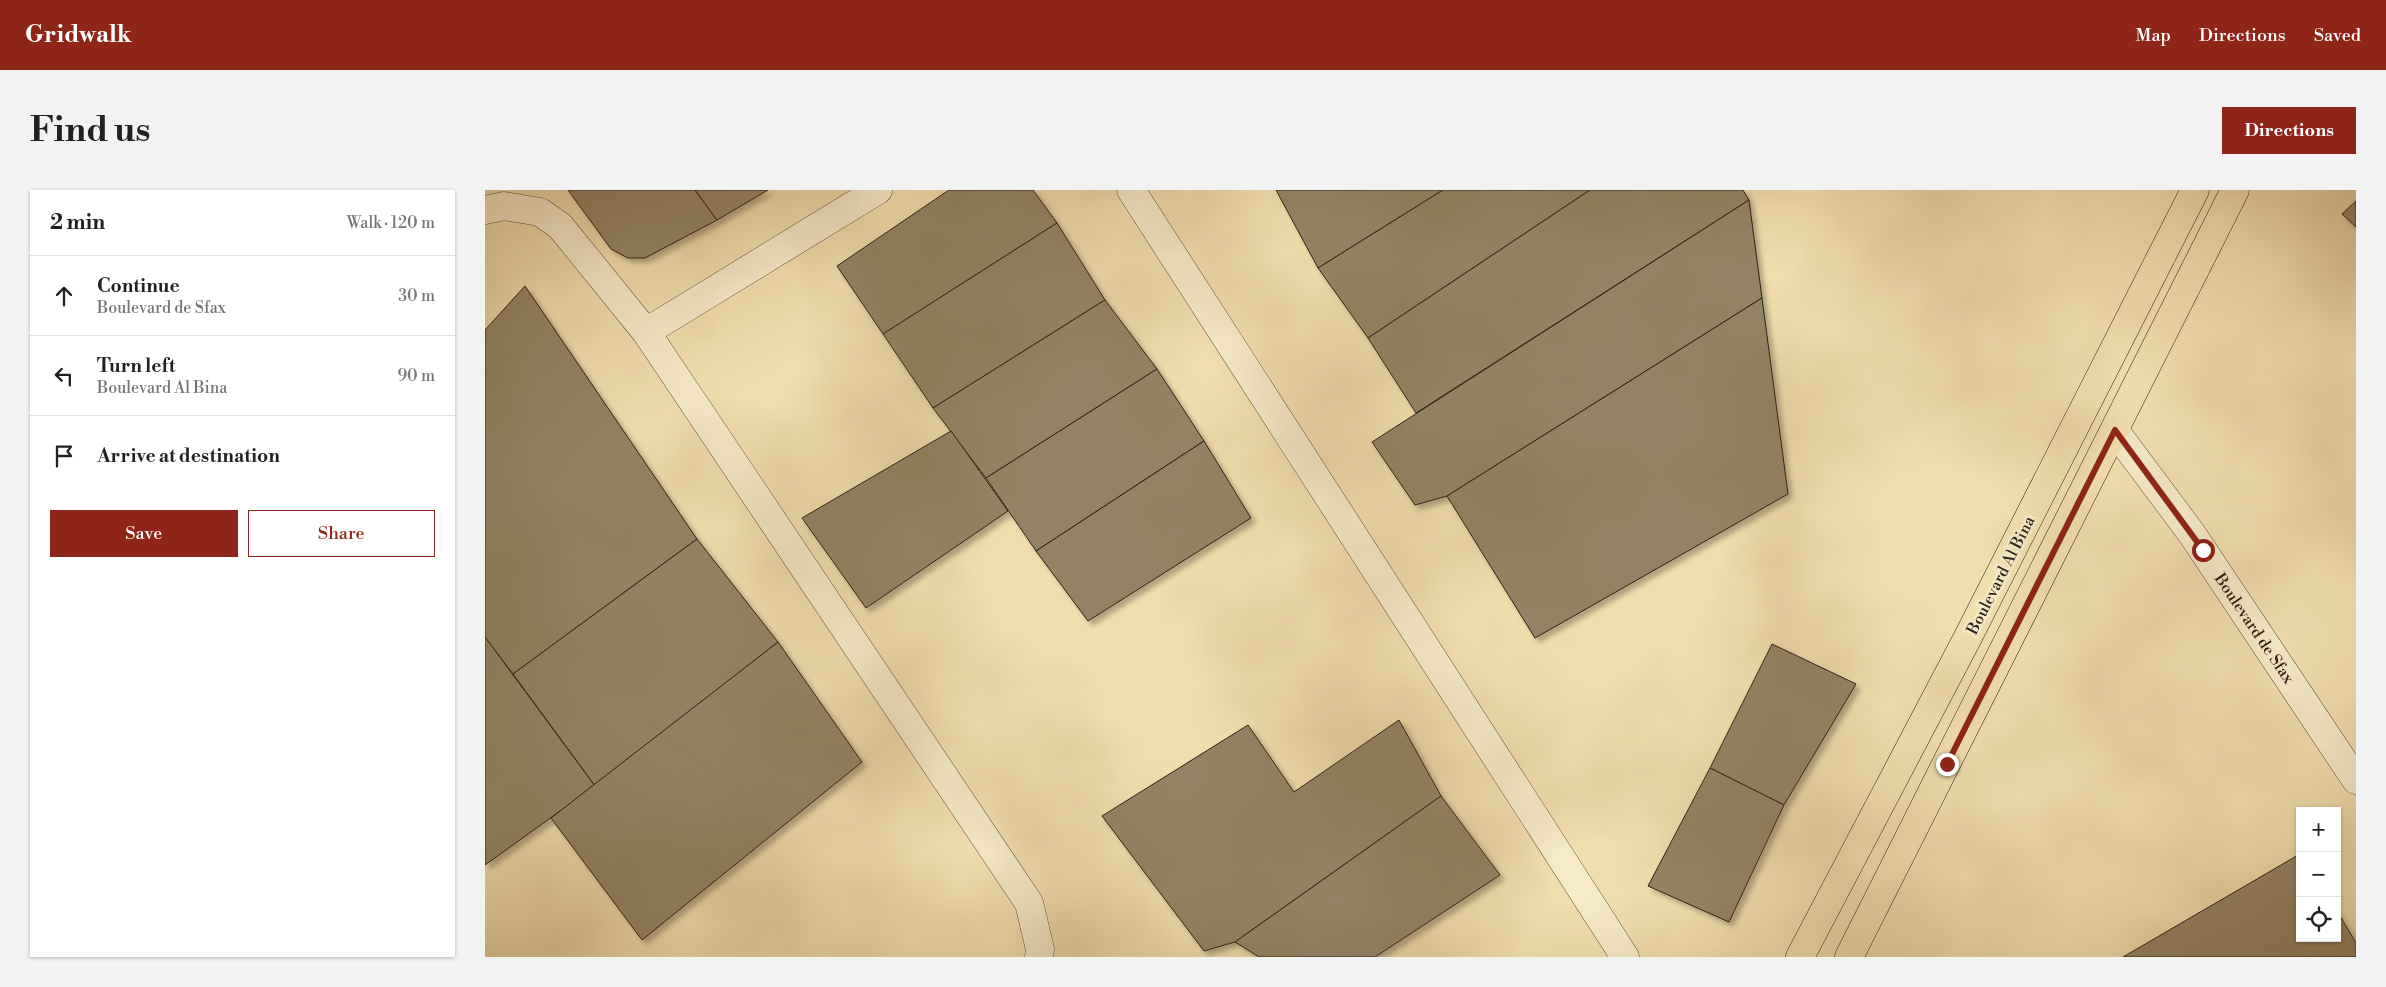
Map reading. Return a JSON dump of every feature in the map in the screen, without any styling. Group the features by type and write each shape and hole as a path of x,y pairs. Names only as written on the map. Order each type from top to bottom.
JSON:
{"main road":[{"name":"Boulevard Al Bina","path":"1800,957 1972,630 2195,190"},
{"path":"1849,957 2235,190"}],"lane":[{"path":"647,332 878,190"},
{"path":"1131,190 1625,957"},
{"path":"485,210 504,206 541,212 560,226 647,332 1029,903 1040,949 1039,957"},
{"name":"Boulevard de Sfax","path":"2115,430 2192,534 2356,780"}],"building":[{"path":"568,190 695,190 717,220 645,258 628,258 611,249"},
{"path":"695,190 768,190 717,220"},
{"path":"949,190 1033,190 1057,223 883,334 837,266"},
{"path":"1276,190 1443,190 1318,268"},
{"path":"1443,190 1590,190 1368,338 1318,268"},
{"path":"1590,190 1743,190 1749,200 1416,413 1368,338"},
{"path":"1749,200 1762,298 1447,496 1415,505 1372,442"},
{"path":"2356,201 2356,227 2342,214"},
{"path":"1057,223 1105,300 933,408 883,334"},
{"path":"525,286 697,539 513,674 485,637 485,330"},
{"path":"1762,298 1788,494 1535,638 1447,496"},
{"path":"1105,300 1157,369 986,478 933,408"},
{"path":"1157,369 1204,441 1036,551 986,478"},
{"path":"951,431 1008,511 866,608 802,518"},
{"path":"1204,441 1251,518 1088,621 1036,551"},
{"path":"697,539 778,642 595,786 513,674"},
{"path":"485,637 595,786 485,865"},
{"path":"778,642 862,762 642,940 551,818"},
{"path":"1772,644 1856,684 1784,805 1710,768"},
{"path":"1399,720 1441,796 1235,942 1204,951 1102,816 1248,725 1294,792"},
{"path":"1710,768 1784,805 1729,922 1648,886"},
{"path":"1441,796 1500,875 1375,957 1259,957 1235,942"},
{"path":"2296,856 2296,942 2341,942 2341,918 2356,943 2356,957 2123,957"}],"route":[{"path":"1947,764 2115,430 2203,550"}]}
